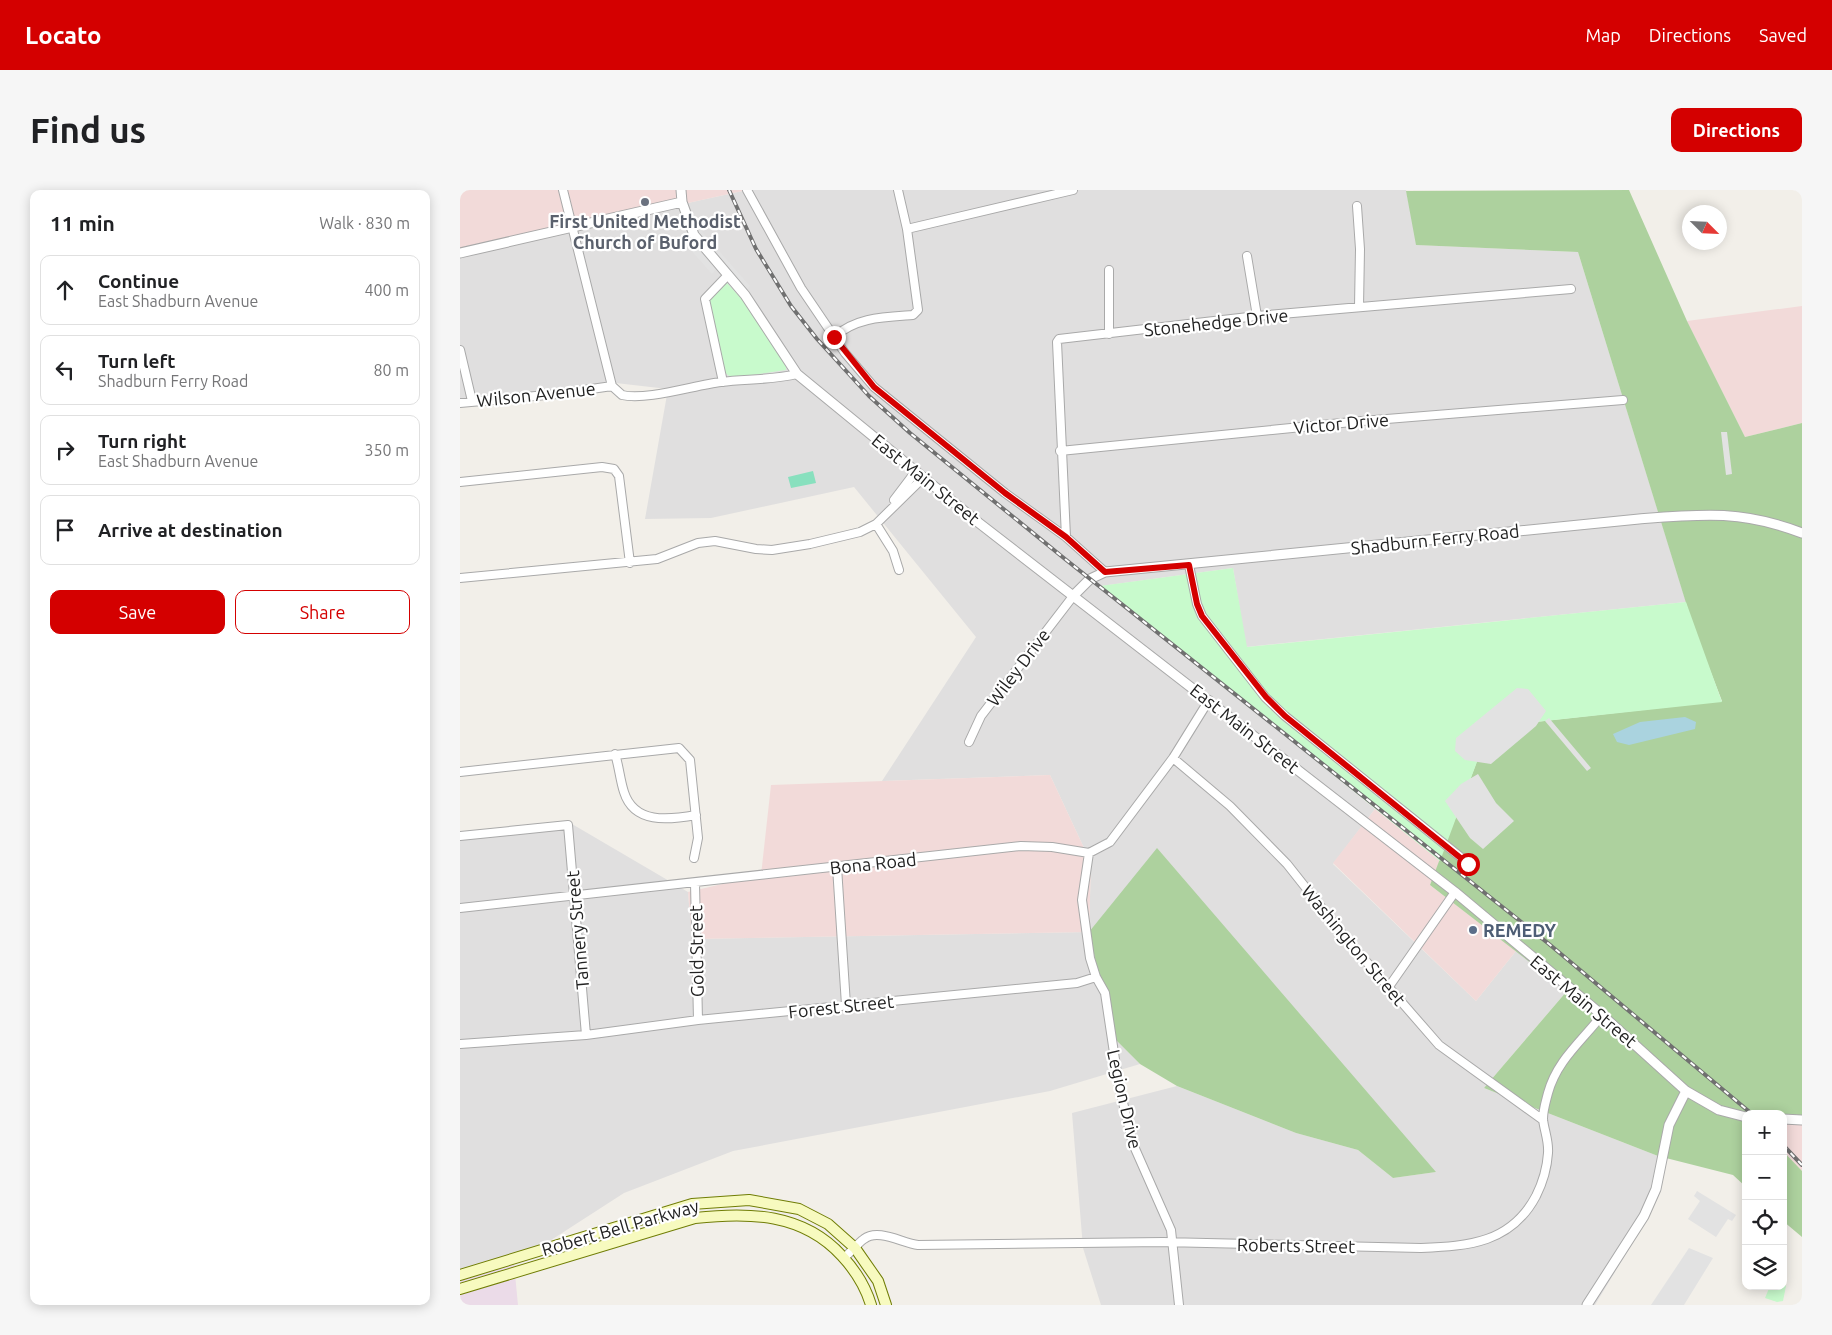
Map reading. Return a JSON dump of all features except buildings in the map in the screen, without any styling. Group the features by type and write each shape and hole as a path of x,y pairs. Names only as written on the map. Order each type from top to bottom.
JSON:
{"main road":[{"name":"Robert Bell Parkway","path":"460,1275 692,1204 749,1200 799,1209 828,1224 855,1248 878,1281 886,1305"},
{"name":"Robert Bell Parkway","path":"460,1289 695,1218 730,1214 768,1216 792,1222 816,1233 855,1270 867,1290 871,1305"}],"street":[{"path":"563,190 612,386 628,396 654,394 723,382 761,380 797,374"},
{"name":"East Main Street","path":"681,190 682,202 694,235 745,295 797,374 924,478 1455,892 1602,1015 1686,1091 1719,1110 1742,1116"},
{"path":"747,190 801,288 834,337 874,387 1005,493 1066,537 1105,572"},
{"path":"834,337 845,327 860,322 913,315 918,310 907,229 898,190"},
{"path":"907,229 1073,190"},
{"path":"460,253 682,202"},
{"path":"1357,206 1360,249 1359,307"},
{"path":"1247,256 1257,316"},
{"path":"1109,270 1109,334"},
{"path":"723,382 704,299 728,275"},
{"name":"Stonehedge Drive","path":"1066,537 1060,451 1057,342 1059,339 1257,316 1571,289"},
{"path":"460,350 472,401"},
{"name":"Wilson Avenue","path":"460,403 557,394 612,386"},
{"name":"Victor Drive","path":"1060,451 1362,421 1622,400"},
{"path":"460,482 602,467 614,469 619,476 630,563"},
{"path":"886,513 916,471"},
{"path":"460,578 630,563 657,559 698,543 715,541 756,549 772,550 810,544 860,532 876,524 924,478"},
{"name":"Shadburn Ferry Road","path":"1074,595 1090,579 1105,572 1695,514 1746,516 1802,533"},
{"path":"876,524 893,551 900,570"},
{"path":"1189,565 1197,604 1205,621 1266,697 1285,716 1468,864"},
{"name":"Wiley Drive","path":"969,742 981,716 1074,595"},
{"path":"1096,977 1090,958 1082,900 1089,853 1110,842 1174,758 1209,700"},
{"path":"460,772 679,748 690,760 698,838 694,858"},
{"path":"615,754 623,790 629,805 642,814 659,820 696,815"},
{"name":"Washington Street","path":"1174,758 1230,806 1287,864 1388,988 1439,1046 1543,1120"},
{"name":"Tannery Street","path":"460,836 568,825 586,1035"},
{"name":"Bona Road","path":"460,908 1021,846 1052,847 1089,853"},
{"path":"836,867 846,1005"},
{"name":"Gold Street","path":"695,883 698,1020"},
{"path":"1388,988 1455,892"},
{"name":"Forest Street","path":"460,1044 586,1035 698,1020 1077,983 1096,977"},
{"name":"Legion Drive","path":"1096,977 1105,993 1119,1086 1133,1144 1166,1215 1172,1243 1179,1305"},
{"name":"Roberts Street","path":"844,1258 864,1239 876,1234 900,1242 918,1244 1172,1243 1421,1248 1454,1246 1489,1239 1507,1231 1522,1217 1538,1191 1546,1172 1549,1150 1543,1120 1548,1093 1560,1063 1602,1015"},
{"path":"1587,1305 1644,1216 1656,1189 1669,1125 1686,1091"},
{"path":"1787,1119 1802,1120"}],"shaded area":[{"path":"460,190 747,190 460,253"},
{"path":"747,190 1406,190 1417,245 1578,252 1686,602 1246,647 1233,568 1101,586 1375,809 1333,864 1476,1001 1516,951 1567,991 1484,1088 1658,1156 1641,1229 1595,1305 1101,1305 1083,1248 1072,1113 1177,1086 1296,1133 1358,1150 1393,1178 1436,1172 1113,1037 1140,1064 1050,1091 733,1151 624,1193 514,1264 460,1281 460,836 572,824 688,892 692,939 1089,932 1091,863 1050,775 882,781 976,637 854,487 711,518 645,519 668,389 607,382 460,405 460,253"},
{"path":"695,215 703,233 750,286 746,290 720,264 712,274 690,249 699,239 690,216"},
{"path":"1802,306 1802,423 1745,437 1687,321"},
{"path":"1721,432 1727,432 1732,474 1726,475"},
{"path":"1517,688 1528,689 1546,711 1536,726 1491,764 1465,760 1455,751 1456,738"},
{"path":"1549,718 1591,768 1587,771 1545,721"},
{"path":"1478,774 1496,803 1514,821 1483,849 1470,838 1445,801 1461,784"},
{"path":"1050,775 1091,863 1089,932 692,939 688,892 761,875 771,785"},
{"path":"1375,809 1440,861 1430,885 1516,951 1476,1001 1333,863"},
{"path":"1787,1121 1802,1122 1802,1171 1787,1155"},
{"path":"1697,1191 1736,1215 1732,1221 1728,1219 1716,1237 1688,1219 1700,1201 1694,1196"},
{"path":"1689,1248 1713,1258 1684,1305 1651,1305"},
{"path":"514,1264 518,1305 460,1305 460,1281"}],"green space":[{"path":"1629,190 1687,321 1745,437 1802,423 1802,1122 1787,1121 1787,1110 1742,1110 1742,1183 1733,1175 1658,1156 1484,1088 1567,991 1430,885 1490,727 1722,701 1694,629 1578,252 1416,245 1406,191"},
{"path":"727,283 748,306 786,366 786,370 732,378 724,372 708,298 722,284"},
{"path":"813,471 816,483 791,488 788,477"},
{"path":"1233,568 1247,647 1686,602 1722,702 1490,727 1440,861 1100,586"},
{"path":"1157,848 1436,1172 1393,1178 1358,1150 1296,1133 1177,1086 1140,1064 1113,1037 1089,932"},
{"path":"1787,1155 1802,1171 1802,1237 1787,1224"},
{"path":"1768,1290 1785,1290 1783,1301 1777,1302 1765,1298"}],"water":[{"path":"1685,717 1696,722 1695,729 1629,745 1617,742 1613,734 1640,722"}],"railway":[{"path":"729,190 756,249 791,306 817,339 869,396 910,433 1065,559 1549,944 1747,1110"},
{"path":"1787,1149 1802,1165"}],"place":[{"name":"First United Methodist Church of Buford","path":"645,202"},
{"name":"REMEDY","path":"1473,930"}],"route":[{"path":"834,337 874,387 1005,493 1066,537 1105,572 1189,565 1197,604 1202,616 1266,697 1285,716 1468,864"}]}
